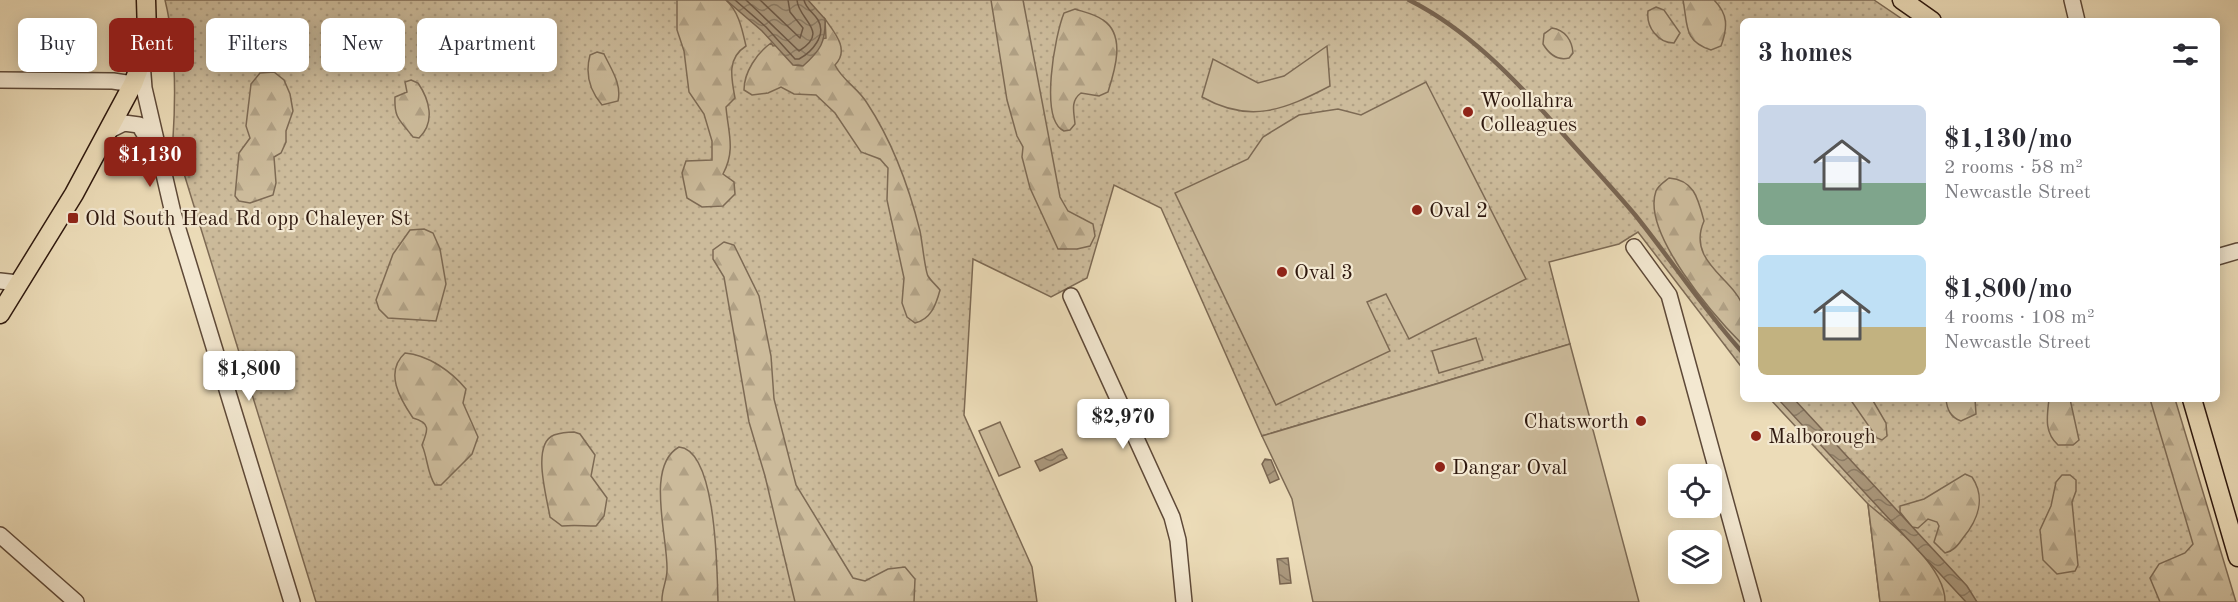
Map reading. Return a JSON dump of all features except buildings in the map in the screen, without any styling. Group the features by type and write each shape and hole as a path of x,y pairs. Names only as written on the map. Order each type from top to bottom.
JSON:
{"main road":[{"path":"146,0 147,18"},
{"path":"1902,0 1928,18"},
{"path":"0,314 9,282 110,130 138,72"},
{"path":"2193,402 2238,557"}],"street":[{"path":"2072,0 2076,18"},
{"path":"143,72 144,88 173,213"},
{"path":"0,80 113,81 133,84"},
{"path":"110,130 124,123 139,125 147,138 173,213 292,602"},
{"path":"1635,247 1669,296 1753,602"},
{"path":"2220,256 2238,251"},
{"path":"1071,296 1172,517 1178,540 1184,602"},
{"path":"0,536 76,602"}],"green space":[{"path":"165,0 1874,0 1901,18 1740,18 1740,365 1638,232 1619,244 1549,262 1570,344 1262,436 1161,208 1114,185 1087,278 1051,297 973,259 964,415 1032,567 1037,602 316,602 173,138 174,72 194,72 194,18 169,18"},
{"path":"677,0 726,0 737,15 746,46 733,62 735,98 726,107 730,149 723,174 734,182 735,194 723,206 702,207 687,198 682,173 686,161 712,160 712,141 704,114 689,92 684,51 677,30"},
{"path":"991,0 1023,0 1060,197 1068,211 1093,224 1095,236 1090,246 1058,249 1030,188 1022,157 1023,147 1017,136 1007,100"},
{"path":"1683,0 1714,0 1719,5 1725,21 1725,33 1721,46 1711,50 1691,37"},
{"path":"1656,7 1664,10 1680,33 1674,43 1658,37 1651,28 1648,11"},
{"path":"1075,9 1097,16 1110,26 1117,44 1117,53 1108,92 1099,96 1081,93 1074,103 1075,124 1070,130 1064,131 1056,124 1052,111 1051,76 1060,24 1064,13"},
{"path":"825,19 837,36 841,48 835,65 867,103 899,165 920,231 927,273 940,290 935,306 929,315 915,323 907,317 902,303 904,278 887,200 888,168 880,159 861,152 835,113 816,95 794,94 781,87 768,93 752,95 744,90 749,70 766,47 771,43 773,46 826,38"},
{"path":"1552,28 1564,33 1569,40 1573,53 1569,58 1554,56 1543,44 1544,34"},
{"path":"1327,46 1330,86 1297,102 1267,111 1251,112 1219,105 1202,97 1213,59 1258,83 1284,76"},
{"path":"597,52 604,54 615,77 618,101 602,105 591,88 588,75 590,55"},
{"path":"274,72 284,80 290,94 293,111 286,131 286,142 281,153 274,157 276,183 273,195 250,203 239,201 235,196 239,153 250,138 246,126 251,84 260,73"},
{"path":"411,80 418,83 422,89 429,110 428,125 419,138 413,137 399,119 396,110 395,97 407,92 405,82"},
{"path":"1426,82 1526,279 1409,339 1386,294 1367,302 1390,351 1276,405 1175,193 1248,159 1263,137 1299,115 1338,109 1361,115"},
{"path":"1669,178 1677,179 1684,182 1694,192 1704,221 1700,235 1701,248 1706,259 1740,301 1740,342 1699,295 1670,251 1659,229 1654,209 1656,191"},
{"path":"424,229 433,233 440,249 446,284 436,321 388,318 379,309 376,300 393,254 410,230"},
{"path":"724,242 734,245 759,296 771,356 774,399 796,485 853,578 865,581 888,569 905,567 915,579 914,602 795,602 765,476 749,422 724,277 713,259 713,250"},
{"path":"1476,338 1483,360 1439,373 1432,351"},
{"name":"Dangar Oval","path":"1570,344 1639,602 1313,602 1292,499 1262,436"},
{"path":"405,353 414,354 438,365 466,389 463,403 478,437 472,454 441,485 435,485 432,480 422,445 427,431 425,425 413,418 396,386 396,368"},
{"path":"1773,402 2168,402 2229,602 1880,602 1868,504"},
{"path":"1852,402 1874,402 1886,423 1887,436 1882,440 1877,438"},
{"path":"1946,402 1975,402 1976,414 1961,421 1954,417"},
{"path":"2049,402 2071,402 2079,440 2073,445 2058,445 2048,429"},
{"path":"2151,402 2176,402 2236,602 2160,602 2150,578 2159,564 2185,553 2193,544"},
{"path":"1000,422 1020,467 999,476 979,431"},
{"path":"574,432 580,434 595,455 591,476 607,498 604,516 596,526 562,526 550,517 542,472 543,449 547,440 554,435"},
{"path":"679,447 692,453 701,468 708,489 715,541 718,602 662,602 667,570 661,486 663,470 669,456"},
{"path":"1965,474 1972,477 1979,493 1978,509 1973,524 1959,543 1945,553 1934,542 1939,526 1937,522 1928,519 1918,528 1912,527 1900,512 1900,506 1924,499"},
{"path":"2062,475 2070,475 2076,480 2076,491 2072,502 2078,565 2075,571 2057,574 2043,560 2040,530 2051,506 2056,482"},
{"path":"1868,504 1916,547 1927,561 1937,575 1945,602 1880,602"}],"water":[{"path":"726,0 808,0 825,19 821,46 803,66 793,65 762,31"},
{"path":"1781,402 1797,402 1967,586 1977,602 1966,602"},
{"path":"1062,449 1067,458 1040,471 1035,461"},
{"path":"1265,459 1271,460 1279,479 1270,483 1262,464"},
{"path":"1288,558 1291,583 1280,584 1277,559"}],"waterway":[{"path":"1409,0 1451,25 1507,73 1636,216 1740,349"}],"place":[{"name":"Woollahra Colleagues","path":"1468,112"},
{"name":"Oval 2","path":"1417,210"},
{"name":"Old South Head Rd opp Chaleyer St","path":"73,218"},
{"name":"Oval 3","path":"1282,272"},
{"name":"Chatsworth","path":"1641,421"},
{"name":"Malborough","path":"1756,436"},
{"name":"Dangar Oval","path":"1440,467"}]}
